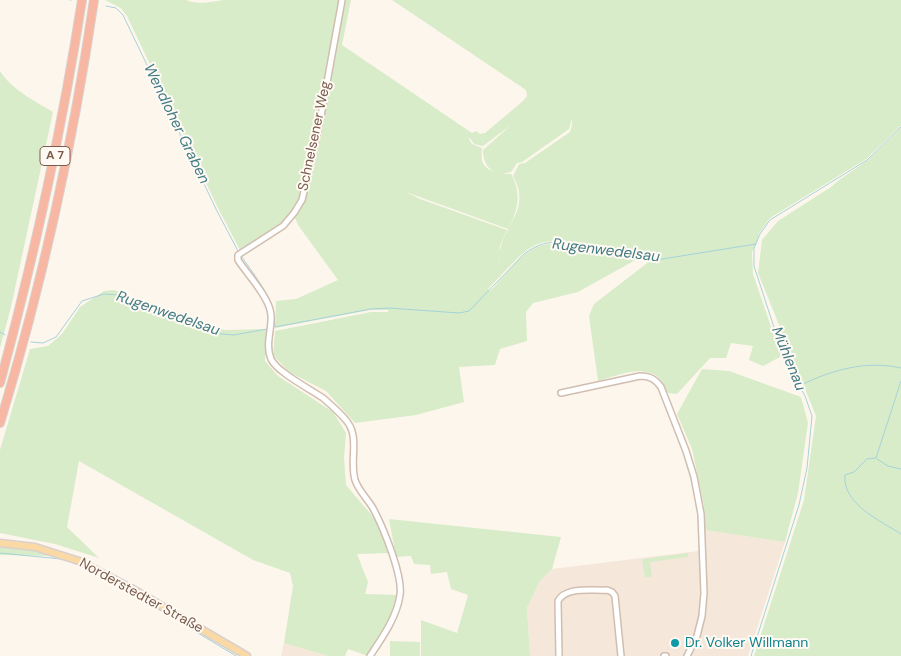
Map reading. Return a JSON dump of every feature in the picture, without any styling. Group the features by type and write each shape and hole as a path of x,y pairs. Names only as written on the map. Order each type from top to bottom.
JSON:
{"highway":[{"name":"A 7","path":"0,383 22,302 46,200 65,105 82,0"},
{"name":"A 7","path":"0,423 30,316 57,202 78,96 94,0"}],"main road":[{"name":"Norderstedter Straße","path":"0,543 35,547 79,561 139,592 247,656"}],"street":[{"name":"Schnelsener Weg","path":"342,0 320,121 302,200 283,226 238,255 238,260 268,303 271,313 268,347 272,361 283,371 324,399 346,420 352,429 356,482 374,510 386,536 395,563 401,591 396,612 386,632 370,656"},
{"path":"561,393 640,376 649,376 656,380 661,387 686,451 694,477 701,514 704,593 702,616 697,636 687,656"},
{"path":"559,656 558,601 561,595 568,592 607,590 615,596 621,656"}],"shaded area":[{"path":"699,529 785,542 748,656 530,656 527,608 540,581 552,569 698,551"},
{"path":"284,643 328,656 281,656"}],"green space":[{"path":"105,0 186,0 199,3 223,0 351,0 342,45 472,133 476,131 480,134 485,133 523,101 527,96 526,90 392,0 901,0 901,126 866,159 770,218 759,234 752,252 753,274 780,357 763,366 749,360 753,346 731,343 726,358 710,358 677,394 668,393 660,379 646,372 630,372 598,381 589,316 594,304 655,257 566,241 545,242 531,247 488,289 490,291 525,254 541,246 568,244 639,258 578,292 533,303 526,312 527,341 500,349 495,365 459,367 464,402 416,415 355,423 326,391 289,372 273,355 275,331 371,312 388,312 388,310 370,310 275,328 276,301 296,299 338,280 298,225 293,213 281,225 241,252 218,208 127,16 121,8","holes":["572,118 570,132 525,163 519,164 513,176 518,187 519,204 500,252 500,246 507,230 420,199 406,192 508,229 516,209 518,195 511,174 500,173 511,172 517,163 522,162 569,129","511,125 483,150 487,166 498,173 487,168 482,161 482,148 472,144 469,139 474,144 483,146"]},
{"path":"0,71 17,89 53,112 11,307 0,348"},
{"path":"901,128 901,656 754,656 804,500 816,416 758,273 762,240 778,221 831,187 868,160"},
{"path":"114,290 212,327 226,330 267,329 265,361 278,376 333,412 346,433 344,458 346,485 375,519 390,553 357,554 368,582 365,594 398,595 390,618 368,656 348,649 345,656 328,656 284,643 293,586 290,573 253,560 79,461 67,527 99,558 55,544 0,533 0,450 30,349 48,346 62,334 80,307 104,291"},
{"path":"702,369 729,371 801,397 808,423 798,493 785,542 705,530 704,506 692,449 677,414"},
{"path":"389,519 561,537 552,569 540,581 527,608 530,656 421,656 421,620 457,633 468,595 451,589 447,572 431,574 430,565 414,564 411,556 396,557"},
{"path":"0,544 34,549 56,556 0,555"},
{"path":"688,553 688,557 650,562 652,577 645,577 642,559"},
{"path":"390,641 420,642 420,656 390,656"}],"waterway":[{"name":"Wendloher Graben","path":"106,6 116,8 123,15 238,251"},
{"name":"Mühlenau","path":"751,656 799,505 807,468 812,416 805,396 783,355 754,266 754,248 760,234 770,220 867,160 901,127"},
{"name":"Rugenwedelsau","path":"274,317 275,327 371,309 389,308 459,313 469,311 524,254 538,246 554,242 565,242 656,260 756,244"},
{"name":"Wendloher Graben","path":"242,257 265,291 273,313"},
{"name":"Rugenwedelsau","path":"31,342 43,343 56,337 82,301 104,294 119,295 221,334 234,335 267,329"},
{"name":"Rugenwedelsau","path":"0,332 5,335"},
{"path":"801,385 825,375 850,368 875,365 901,368"},
{"path":"901,381 876,458 867,459 854,472 845,475 846,485 856,503 901,534"},
{"path":"877,459 888,466 901,469"},
{"path":"0,553 61,559"},
{"path":"70,561 83,566"},
{"path":"115,583 236,656"}],"place":[{"name":"Dr. Volker Willmann","path":"675,643"}]}
